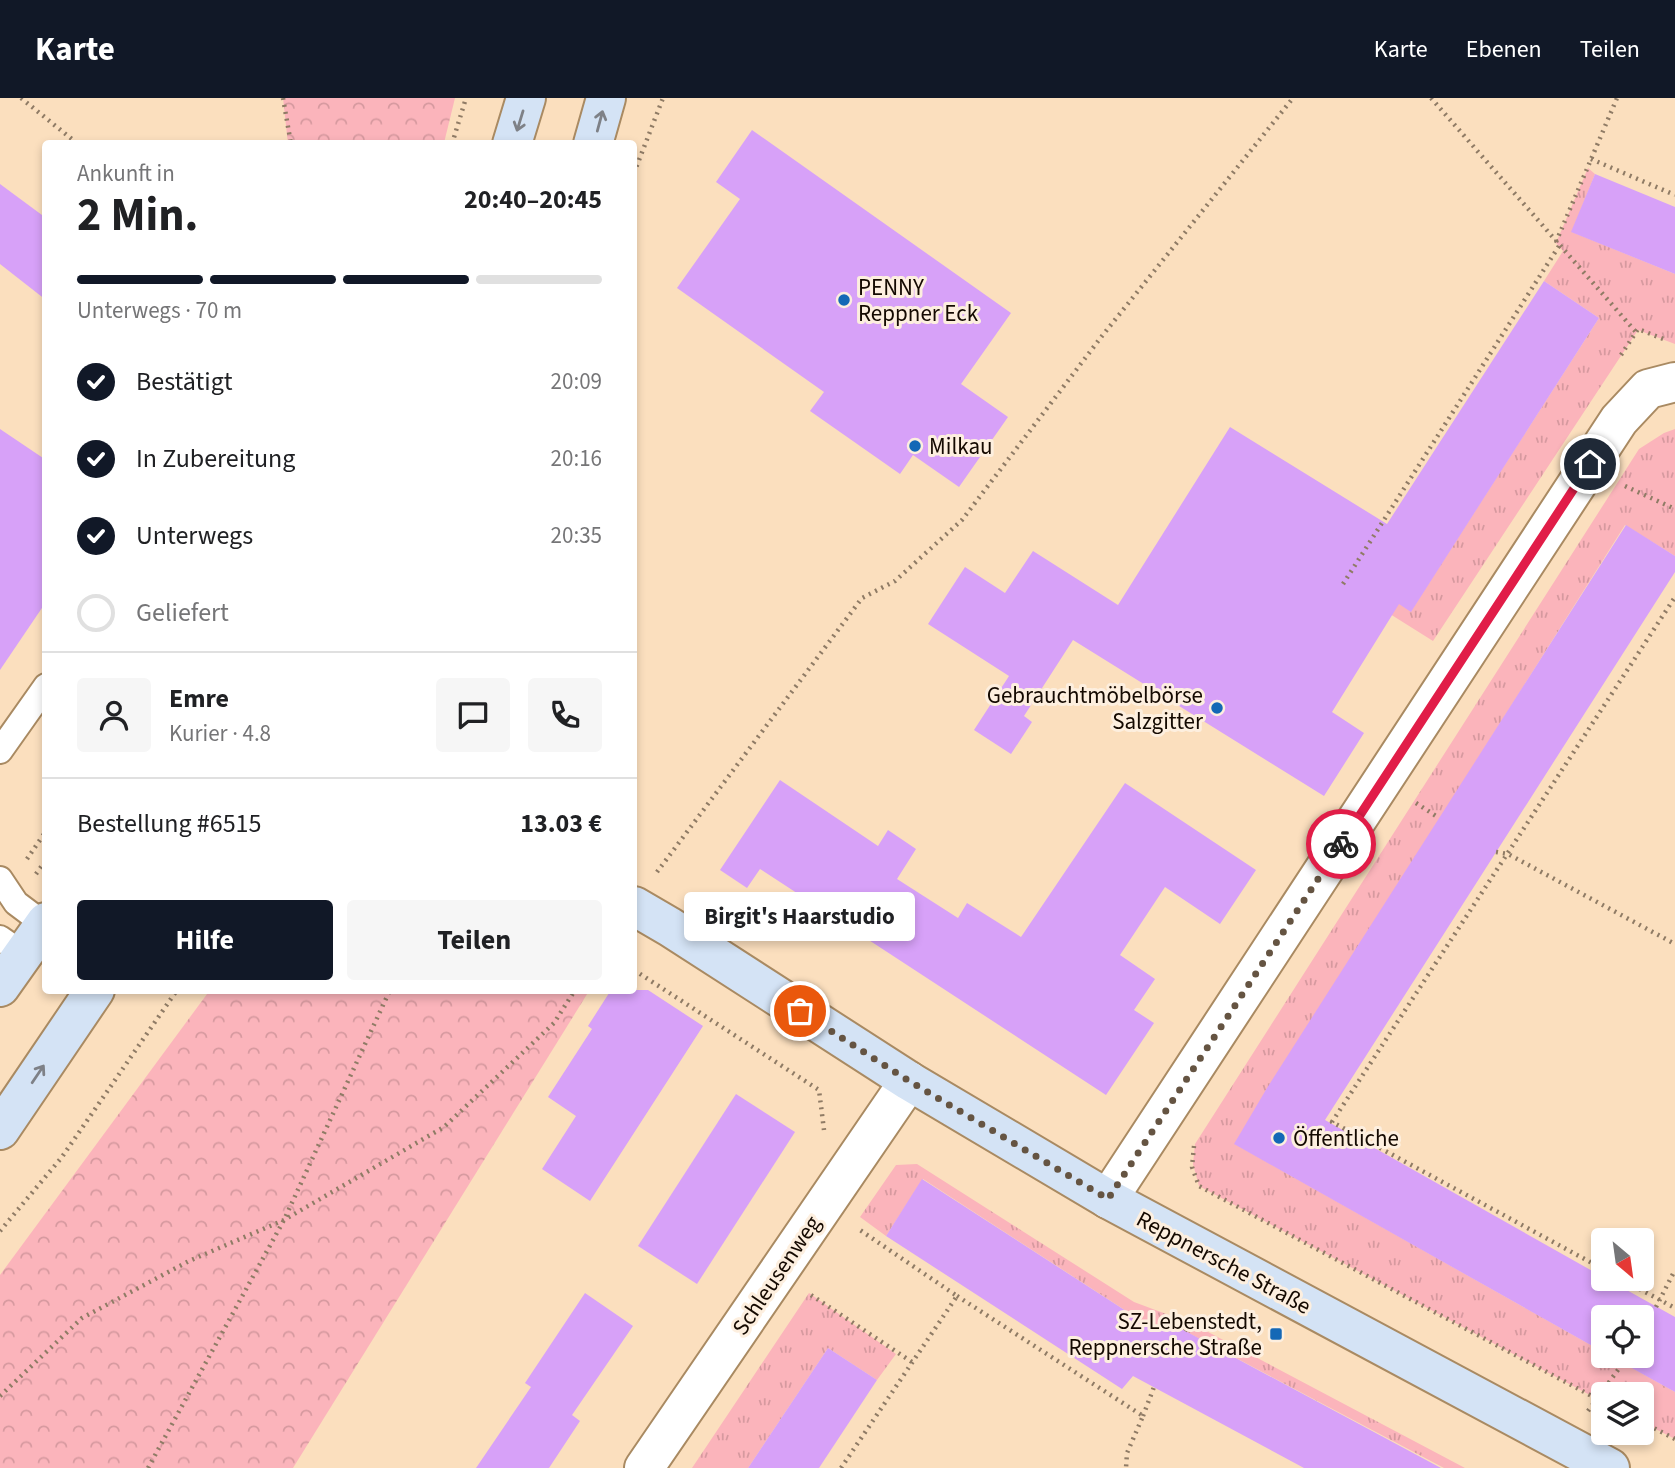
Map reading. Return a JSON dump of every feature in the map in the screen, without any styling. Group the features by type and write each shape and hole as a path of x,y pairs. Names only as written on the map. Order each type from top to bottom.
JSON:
{"street":[{"path":"513,140 526,98"},
{"path":"594,140 606,98"},
{"path":"1108,1199 1619,420 1648,389 1675,382"},
{"name":"Reppnersche Straße","path":"637,908 909,1081 1108,1199 1610,1468"},
{"path":"0,987 28,934"},
{"path":"0,1130 92,994"},
{"name":"Schleusenweg","path":"644,1468 909,1081"}],"lane":[{"path":"0,751 42,692"},
{"path":"0,879 16,903 28,934"}],"path":[{"path":"21,98 73,140"},
{"path":"283,98 290,140"},
{"path":"453,140 466,98"},
{"path":"637,165 663,98"},
{"path":"655,874 862,598 895,581 962,520 1102,336 1293,98"},
{"path":"1431,98 1636,332"},
{"path":"1343,584 1557,244 1617,98"},
{"path":"1591,159 1675,195"},
{"path":"1618,483 1675,509"},
{"path":"1591,1262 1332,1122 1675,597"},
{"path":"1408,813 1415,802 1439,817"},
{"path":"1496,852 1508,854 1675,944"},
{"path":"637,972 819,1090 824,1131"},
{"path":"0,1231 62,1157 174,994"},
{"path":"148,1468 284,1220 388,994"},
{"path":"0,1396 82,1318 189,1261 284,1220 444,1127 554,1023 572,994"},
{"path":"1195,1144 1192,1167 1199,1186 1591,1395"},
{"path":"853,1226 1143,1416"},
{"path":"1656,1307 1675,1270"},
{"path":"1645,1292 1675,1308"},
{"path":"809,1293 912,1362"},
{"path":"841,1468 957,1296"},
{"path":"1185,1331 1190,1323"},
{"path":"1608,1382 1619,1368"},
{"path":"1126,1468 1127,1453 1154,1387"},
{"path":"1569,1446 1591,1407"},
{"path":"1654,1428 1675,1439"}],"green space":[{"path":"283,98 455,98 445,140 288,140"},
{"path":"1588,168 1595,174 1572,232 1675,274 1675,344 1638,330 1433,641 1347,587 1354,575 1411,611 1599,318 1544,281 1563,251 1556,243"},
{"path":"1675,429 1675,556 1625,525 1235,1144 1591,1345 1591,1368 1632,1368 1675,1392 1675,1439 1654,1428 1654,1382 1591,1382 1591,1396 1199,1186 1193,1164 1195,1144 1639,449"},
{"path":"207,994 587,994 293,1468 0,1468 0,1275"},
{"path":"917,1164 1134,1302 1193,1324 1465,1468 1444,1468 1164,1320 1157,1331 923,1179 886,1236 860,1217 896,1165"},
{"path":"809,1293 896,1354 877,1380 828,1348 748,1468 692,1468"}],"building":[{"name":"PENNY Reppner Eck","path":"752,130 1011,313 961,384 1008,417 959,487 913,455 900,474 810,411 824,392 677,288 740,199 716,182"},
{"path":"1595,174 1675,207 1675,274 1571,232"},
{"path":"0,184 42,215 42,297 0,264"},
{"path":"1544,281 1599,318 1411,612 1399,604 1332,712 1364,733 1324,796 1073,640 1024,716 1032,722 1011,754 974,730 1009,676 928,624 965,567 1005,593 1033,551 1118,605 1230,427 1387,524"},
{"path":"0,429 42,457 42,608 0,670"},
{"path":"1626,525 1675,556 1675,572 1325,1120 1591,1270 1591,1292 1630,1292 1654,1305 1591,1305 1591,1345 1234,1144"},
{"path":"780,780 878,846 888,830 916,849 897,879 958,918 967,903 1021,937 1125,783 1256,870 1220,924 1165,887 1120,955 1155,979 1134,1010 1154,1023 1106,1095 760,869 747,888 720,870"},
{"path":"637,990 648,990 703,1026 590,1201 542,1169 576,1116 548,1097 592,1029 588,1026 608,994 637,994"},
{"path":"736,1094 795,1132 697,1284 638,1246"},
{"path":"922,1179 1157,1331 1163,1319 1441,1468 1304,1468 1133,1376 1122,1389 886,1236"},
{"path":"585,1293 633,1326 572,1415 580,1421 549,1468 476,1468 531,1387 525,1383"},
{"path":"1654,1305 1675,1317 1675,1392 1632,1368 1654,1368"},
{"path":"828,1348 877,1380 819,1468 748,1468"}],"way so far":[{"path":"800,1011 909,1081 1108,1199 1341,844"}],"place":[{"name":"PENNY Reppner Eck","path":"844,300"},
{"name":"Milkau","path":"915,446"},
{"name":"Gebrauchtmöbelbörse Salzgitter","path":"1217,708"},
{"name":"Birgit's Haarstudio","path":"800,1011"},
{"name":"Öffentliche","path":"1279,1138"},
{"name":"SZ-Lebenstedt, Reppnersche Straße","path":"1276,1334"}],"route":[{"path":"1341,844 1590,464"}]}
